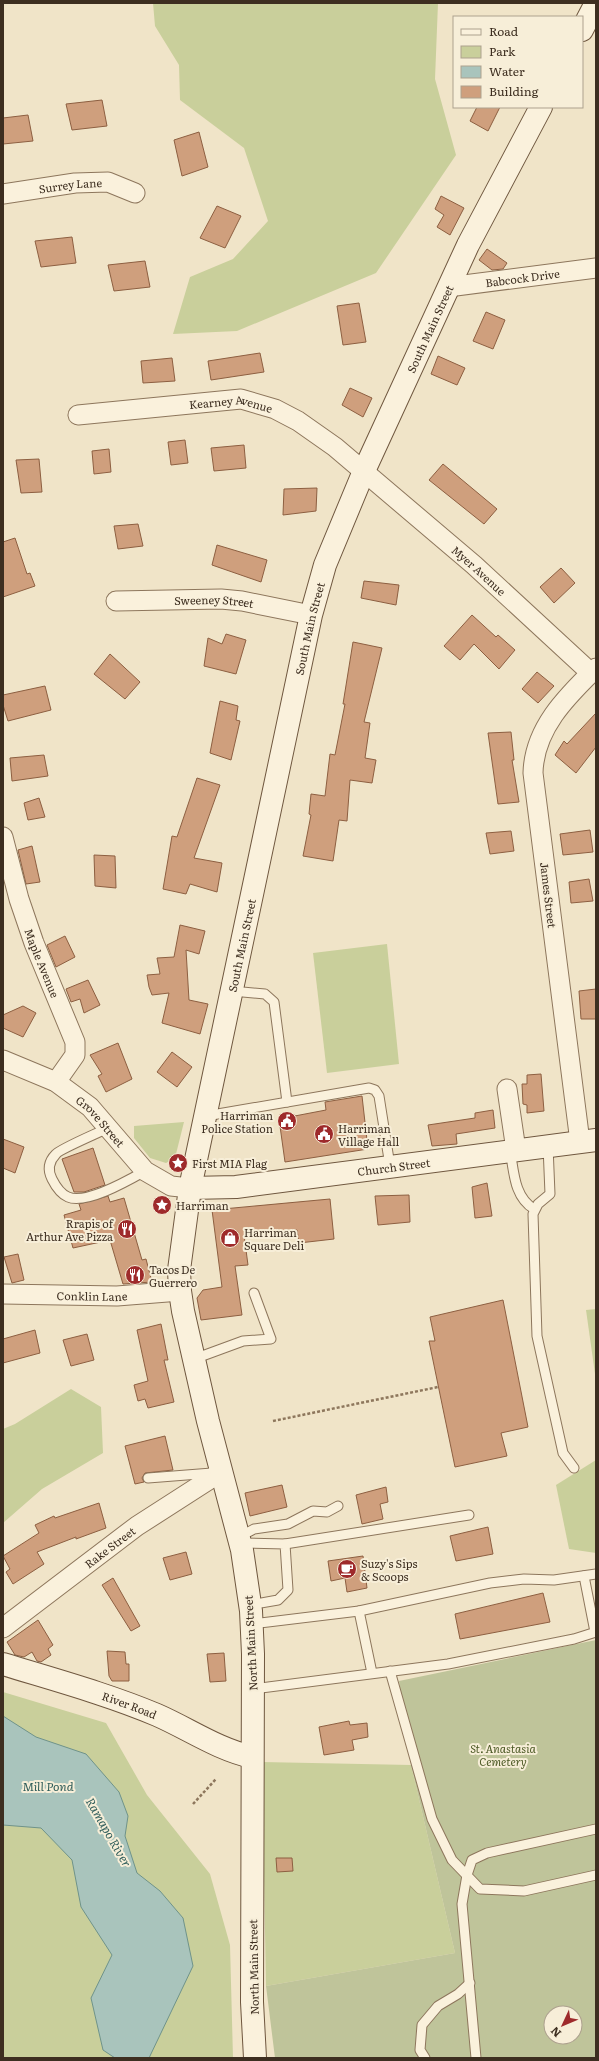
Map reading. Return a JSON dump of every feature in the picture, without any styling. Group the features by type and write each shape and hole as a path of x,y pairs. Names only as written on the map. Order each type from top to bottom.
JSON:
{"street":[{"path":"583,28 596,3"},
{"name":"South Main Street","path":"190,1188 311,615 325,565 364,471 448,287 468,245 540,108"},
{"name":"Surrey Lane","path":"3,194 74,183 108,182 135,193"},
{"name":"Babcock Drive","path":"448,287 596,268"},
{"name":"Kearney Avenue","path":"78,415 241,400 275,408 298,421 335,447 364,471"},
{"name":"Myer Avenue","path":"364,471 474,565 594,671"},
{"name":"Sweeney Street","path":"116,601 221,599 242,601 311,615"},
{"name":"James Street","path":"588,1141 533,774 536,747 544,731 565,700 594,671"},
{"name":"Maple Avenue","path":"3,837 19,899 31,935 75,1042 75,1055 56,1082"},
{"name":"Grove Street","path":"3,1060 56,1082 90,1107 144,1171 171,1186 190,1188"},
{"path":"507,1089 513,1150"},
{"name":"Church Street","path":"190,1188 236,1187 588,1141"},
{"name":"North Main Street","path":"190,1188 179,1270 180,1290 194,1360 239,1540 251,1614 253,1689 252,2002 255,2058"},
{"name":"Conklin Lane","path":"3,1294 117,1296 180,1290"},
{"name":"Rake Street","path":"3,1628 137,1526 221,1472"},
{"name":"River Road","path":"3,1664 117,1699 159,1716 232,1752 252,1756"}],"lane":[{"path":"232,991 265,994 274,1002 287,1102"},
{"path":"206,1116 369,1088 375,1090 379,1096 390,1166"},
{"path":"108,1128 57,1152 50,1162 49,1168 52,1178 59,1190 68,1197 80,1198 126,1182 144,1171"},
{"path":"548,1146 550,1194 534,1209 537,1336 563,1453 574,1468"},
{"path":"513,1150 518,1192 526,1204 534,1209"},
{"path":"194,1360 243,1341 271,1339 254,1293"},
{"path":"148,1478 221,1472"},
{"path":"239,1540 254,1529 288,1524 313,1511 327,1512 338,1506"},
{"path":"239,1540 285,1544 469,1515"},
{"path":"251,1614 278,1600 288,1590 285,1544"},
{"path":"251,1614 359,1611 490,1583 524,1579 554,1580 596,1574"},
{"path":"253,1689 448,1664 574,1639 596,1632 584,1576"},
{"path":"359,1611 372,1673"},
{"path":"390,1671 432,1819 452,1860 480,1889 524,1891 596,1875"},
{"path":"476,2058 462,1904 467,1875 472,1860 487,1853 596,1829"},
{"path":"425,2058 420,2050 422,2025 438,2006 458,1994 470,1983"}],"path":[{"path":"273,1420 438,1387"},
{"path":"193,1804 216,1779"}],"green space":[{"path":"153,3 438,3 435,79 456,155 376,273 237,331 173,334 190,277 233,259 268,221 244,148 180,100 179,65 155,26"},
{"path":"387,944 399,1064 327,1073 313,953"},
{"path":"184,1122 175,1158 166,1163 150,1158 134,1138 134,1126"},
{"path":"596,1309 596,1381 586,1310"},
{"path":"71,1389 101,1407 103,1453 42,1489 3,1523 3,1429 15,1424"},
{"path":"596,1460 596,1553 569,1549 556,1485"},
{"name":"St. Anastasia Cemetery","path":"596,1640 596,2058 275,2058 266,1986 455,1953 411,1765 399,1681"},
{"path":"3,1692 106,1723 147,1795 210,1874 230,1945 233,2058 3,2058"},
{"path":"262,1762 411,1765 455,1953 266,1986"}],"water":[{"name":"Mill Pond","path":"3,1716 36,1737 86,1754 119,1792 128,1816 125,1836 137,1873 160,1891 183,1918 193,1966 149,2058 115,2058 103,2050 91,1998 112,1955 81,1907 72,1860 41,1828 3,1825"}],"building":[{"path":"102,100 107,126 72,130 66,104"},
{"path":"476,108 500,108 488,131 470,121"},
{"path":"28,115 33,141 3,144 3,118"},
{"path":"199,132 208,167 182,176 174,140"},
{"path":"441,196 464,208 450,235 437,227 444,215 435,209"},
{"path":"217,206 241,216 225,248 200,238"},
{"path":"72,237 76,263 41,267 35,241"},
{"path":"487,249 507,263 503,269 492,270 479,260"},
{"path":"145,261 150,287 114,291 108,265"},
{"path":"359,303 366,342 343,345 337,306"},
{"path":"486,312 505,320 493,349 473,341"},
{"path":"260,353 264,372 211,380 208,361"},
{"path":"438,356 465,368 457,385 431,374"},
{"path":"172,358 175,381 143,383 141,361"},
{"path":"350,388 372,398 363,417 342,405"},
{"path":"185,440 188,463 171,465 168,442"},
{"path":"244,445 246,468 214,471 211,448"},
{"path":"109,449 111,472 94,474 92,451"},
{"path":"39,459 42,492 21,493 16,460"},
{"path":"443,464 497,509 484,524 429,480"},
{"path":"317,488 316,511 283,515 284,489"},
{"path":"138,524 143,546 118,549 114,526"},
{"path":"15,538 27,574 30,573 35,586 3,597 3,542"},
{"path":"217,545 267,560 261,582 212,565"},
{"path":"561,568 575,583 554,603 540,587"},
{"path":"364,581 399,585 396,605 361,598"},
{"path":"472,615 496,637 498,635 515,650 499,669 474,644 460,660 444,646"},
{"path":"226,634 246,640 236,674 204,666 208,638 222,644"},
{"path":"353,642 382,648 364,722 370,723 365,758 376,760 372,783 350,780 347,821 339,820 333,861 303,856 311,815 309,814 311,794 325,796 330,754 335,755 345,704 343,704"},
{"path":"110,654 140,682 125,699 94,674"},
{"path":"537,672 554,686 538,703 522,689"},
{"path":"45,686 51,710 8,721 3,705 3,695"},
{"path":"220,701 238,706 236,720 240,721 231,760 210,753"},
{"path":"596,713 596,747 576,773 555,755 564,741 567,744"},
{"path":"511,732 514,760 512,760 519,802 498,804 488,733"},
{"path":"44,755 48,776 12,781 10,758"},
{"path":"197,778 220,785 194,858 222,863 217,892 190,884 186,894 163,889 172,836 177,837"},
{"path":"39,798 45,817 28,820 24,803"},
{"path":"590,830 593,852 563,855 560,834"},
{"path":"511,831 514,851 490,854 486,833"},
{"path":"32,846 40,882 26,884 18,850"},
{"path":"94,855 115,856 116,888 95,886"},
{"path":"589,879 593,901 571,903 569,882"},
{"path":"180,925 205,931 199,954 186,950 189,1000 208,1004 200,1034 162,1023 169,993 152,995 149,987 147,975 160,974 157,958 174,957"},
{"path":"65,936 75,957 56,967 47,945"},
{"path":"88,980 100,1005 84,1013 80,999 71,1002 66,989"},
{"path":"596,989 596,1019 581,1019 579,991"},
{"path":"23,1006 36,1013 23,1037 3,1028 3,1015"},
{"path":"118,1043 132,1079 106,1092 98,1076 102,1074 90,1055"},
{"path":"172,1052 192,1067 177,1087 157,1072"},
{"path":"541,1074 544,1111 527,1113 527,1105 523,1104 522,1084 527,1084 527,1075"},
{"name":"Harriman Village Hall","path":"362,1096 368,1149 285,1162 279,1119 326,1110 325,1102"},
{"path":"493,1110 495,1128 456,1134 457,1144 432,1146 428,1125 475,1118 475,1113"},
{"path":"3,1139 24,1147 15,1173 3,1168"},
{"path":"93,1148 105,1185 84,1192 74,1192 62,1159"},
{"path":"487,1183 492,1216 475,1218 472,1187"},
{"path":"409,1195 410,1222 378,1225 375,1196"},
{"path":"108,1196 110,1202 124,1198 142,1260 146,1259 152,1282 123,1284 110,1240 73,1248 64,1215 81,1210 79,1204"},
{"path":"330,1199 334,1239 299,1243 297,1230 244,1235 248,1265 235,1266 242,1315 201,1320 197,1298 203,1290 222,1287 212,1210"},
{"path":"18,1254 24,1280 12,1283 4,1257"},
{"path":"503,1300 528,1427 501,1433 507,1456 455,1467 429,1341 435,1341 430,1317"},
{"path":"161,1324 168,1360 164,1360 174,1402 148,1408 145,1399 138,1401 134,1385 148,1381 137,1330"},
{"path":"35,1330 40,1353 3,1363 3,1339"},
{"path":"87,1334 94,1360 71,1366 63,1340"},
{"path":"165,1436 173,1470 145,1473 142,1478 144,1482 135,1484 125,1446"},
{"path":"282,1485 287,1507 250,1516 245,1493"},
{"path":"386,1487 388,1502 380,1504 383,1519 362,1524 356,1495"},
{"path":"99,1503 106,1528 76,1539 76,1537 37,1552 44,1564 13,1584 6,1572 10,1569 3,1556 39,1533 35,1525 54,1516 55,1518"},
{"path":"488,1527 493,1554 456,1561 450,1536"},
{"path":"186,1552 192,1574 170,1580 163,1558"},
{"name":"Suzy's Sips & Scoops","path":"363,1556 367,1588 347,1592 345,1578 331,1581 328,1561"},
{"path":"113,1578 140,1626 131,1631 102,1585"},
{"path":"543,1593 550,1622 460,1639 455,1614"},
{"path":"38,1620 53,1645 48,1649 51,1655 41,1662 37,1661 32,1652 24,1657 15,1655 7,1642"},
{"path":"107,1651 125,1652 126,1664 129,1664 129,1681 112,1681 109,1676"},
{"path":"224,1653 226,1681 210,1682 207,1654"},
{"path":"349,1721 350,1725 367,1723 368,1737 352,1740 354,1750 324,1755 319,1727"},
{"path":"276,1858 292,1858 293,1871 277,1872"}],"place":[{"name":"Harriman Police Station","path":"287,1121"},
{"name":"Harriman Village Hall","path":"324,1134"},
{"name":"First MIA Flag","path":"178,1163"},
{"name":"Harriman","path":"162,1205"},
{"name":"Rrapis of Arthur Ave Pizza","path":"127,1229"},
{"name":"Harriman Square Deli","path":"230,1238"},
{"name":"Tacos De Guerrero","path":"135,1275"},
{"name":"Suzy's Sips & Scoops","path":"347,1569"}],"water label":[{"name":"Ramapo River","path":"109,1832"}]}
